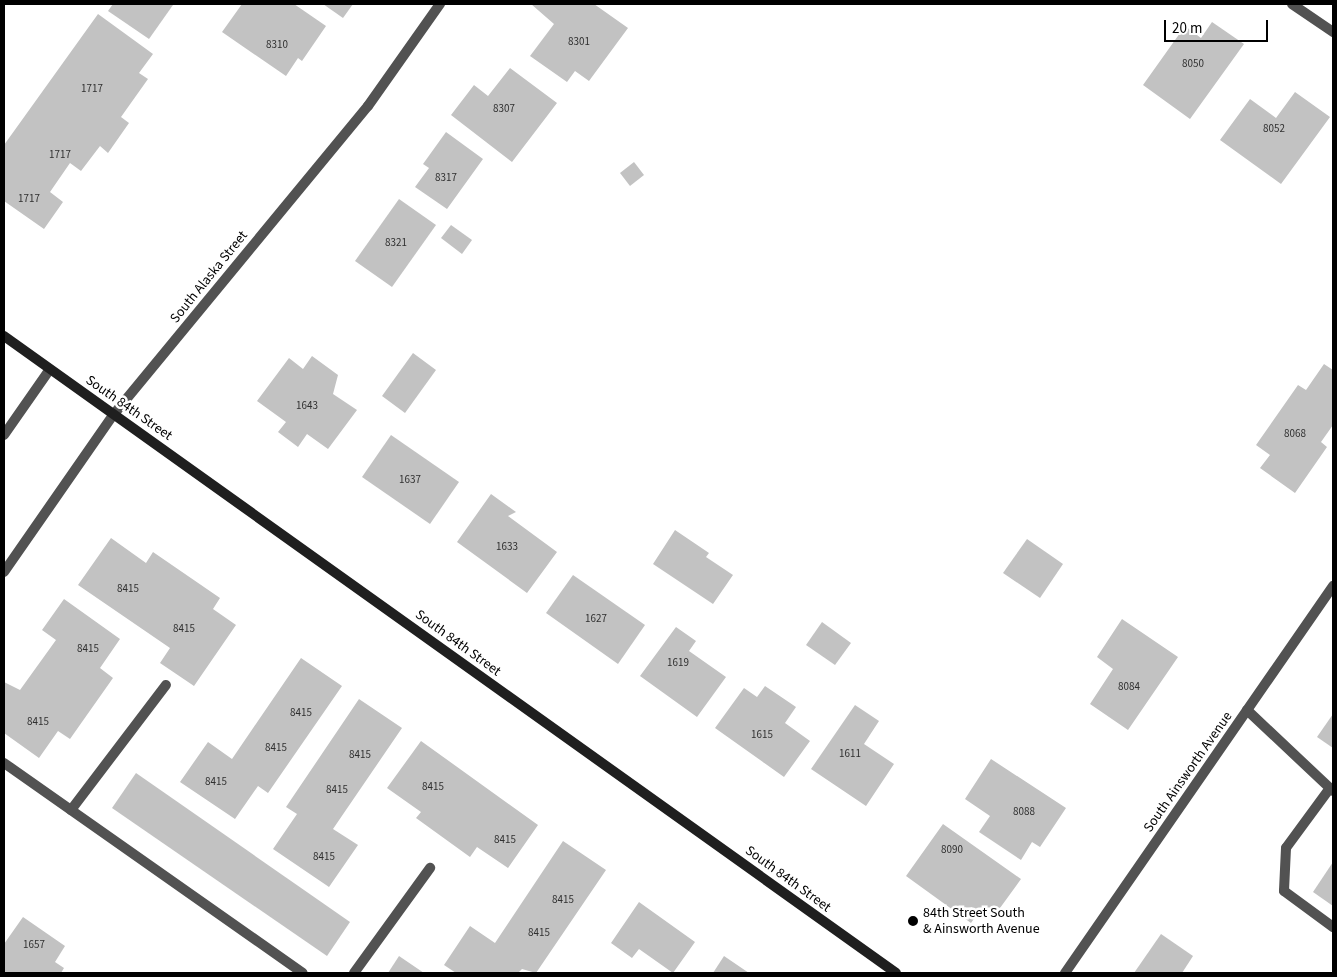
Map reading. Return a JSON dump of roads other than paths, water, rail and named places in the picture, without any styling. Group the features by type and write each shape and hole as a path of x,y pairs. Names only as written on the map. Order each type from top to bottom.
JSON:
{"main road":[{"name":"South 84th Street","path":"4,336 896,973"}],"street":[{"name":"South Alaska Street","path":"4,572 114,414 368,106 440,4"},
{"path":"1292,4 1333,32"},
{"path":"4,436 50,369"},
{"name":"South Ainsworth Avenue","path":"1065,973 1333,586"},
{"path":"71,810 166,685"},
{"path":"1248,710 1332,790 1286,848 1284,891 1333,927"},
{"path":"4,763 303,973"},
{"path":"354,973 430,868"}],"place":[{"name":"84th Street South & Ainsworth Avenue","path":"913,921"}]}
